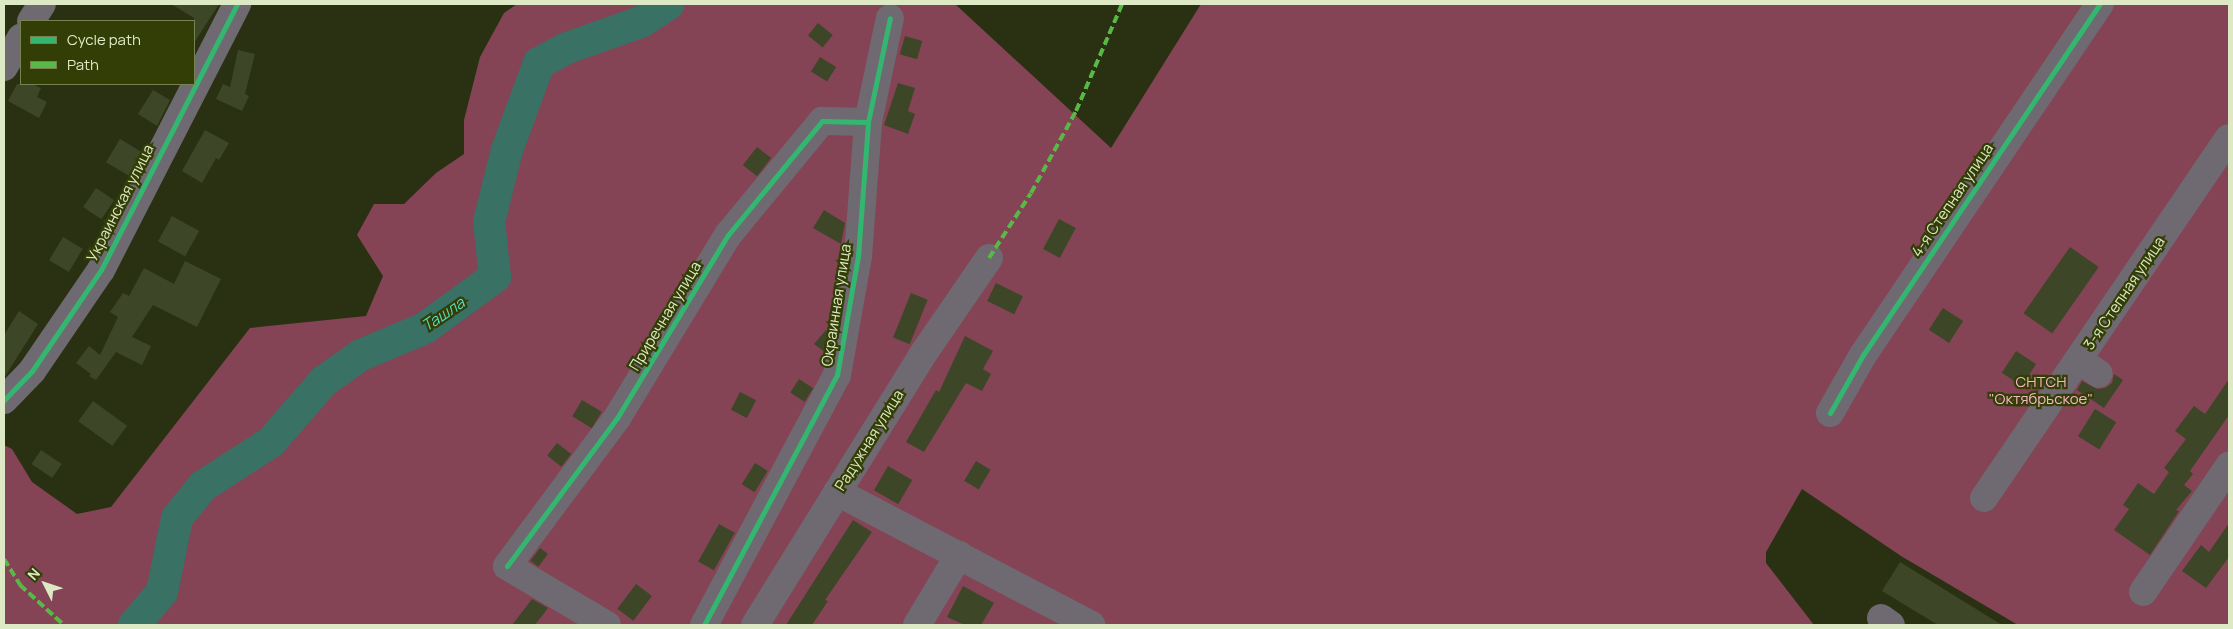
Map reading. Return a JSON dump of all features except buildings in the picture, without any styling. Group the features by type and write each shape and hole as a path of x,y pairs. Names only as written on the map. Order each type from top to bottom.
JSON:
{"street":[{"path":"33,20 42,4"},
{"name":"Украинская улица","path":"4,400 32,370 100,270 237,4"},
{"name":"4-я Степная улица","path":"1830,413 1862,355 2100,4"},
{"name":"Окраинная улица","path":"704,625 837,375 858,256 868,122 890,18"},
{"path":"4,67 20,40"},
{"name":"Приречная улица","path":"607,625 508,566 617,418 741,219 822,121 868,122"},
{"name":"3-я Степная улица","path":"1984,498 2089,367 2229,138"},
{"name":"Радужная улица","path":"755,625 921,357 989,258"},
{"path":"2143,592 2229,466"},
{"path":"837,492 1091,625"},
{"path":"917,625 959,555"}],"green space":[{"name":"СНТСН \"Октябрьское\"","path":"517,4 955,4 1111,148 1201,4 2229,4 2229,625 2018,625 1901,556 1802,489 1766,552 1766,563 1814,625 4,625 4,445 12,449 32,482 77,514 111,507 250,328 366,316 383,276 357,235 374,204 404,204 436,173 464,154 464,120 480,57 504,13"}],"waterway":[{"name":"Ташла","path":"134,625 162,592 177,518 203,486 271,442 324,381 361,355 425,328 495,277 489,222 507,150 539,63 567,48 641,22 669,4"}],"marked path":[{"path":"989,258 1031,193 1076,111 1122,4"},
{"path":"4,559 20,585 64,625"}],"cycle path":[{"path":"4,400 32,371 101,270 237,4"},
{"path":"1830,413 1863,355 2100,4"},
{"path":"704,625 837,375 858,256 868,122 890,18"},
{"path":"507,566 617,418 728,235 822,121 868,122"}]}
